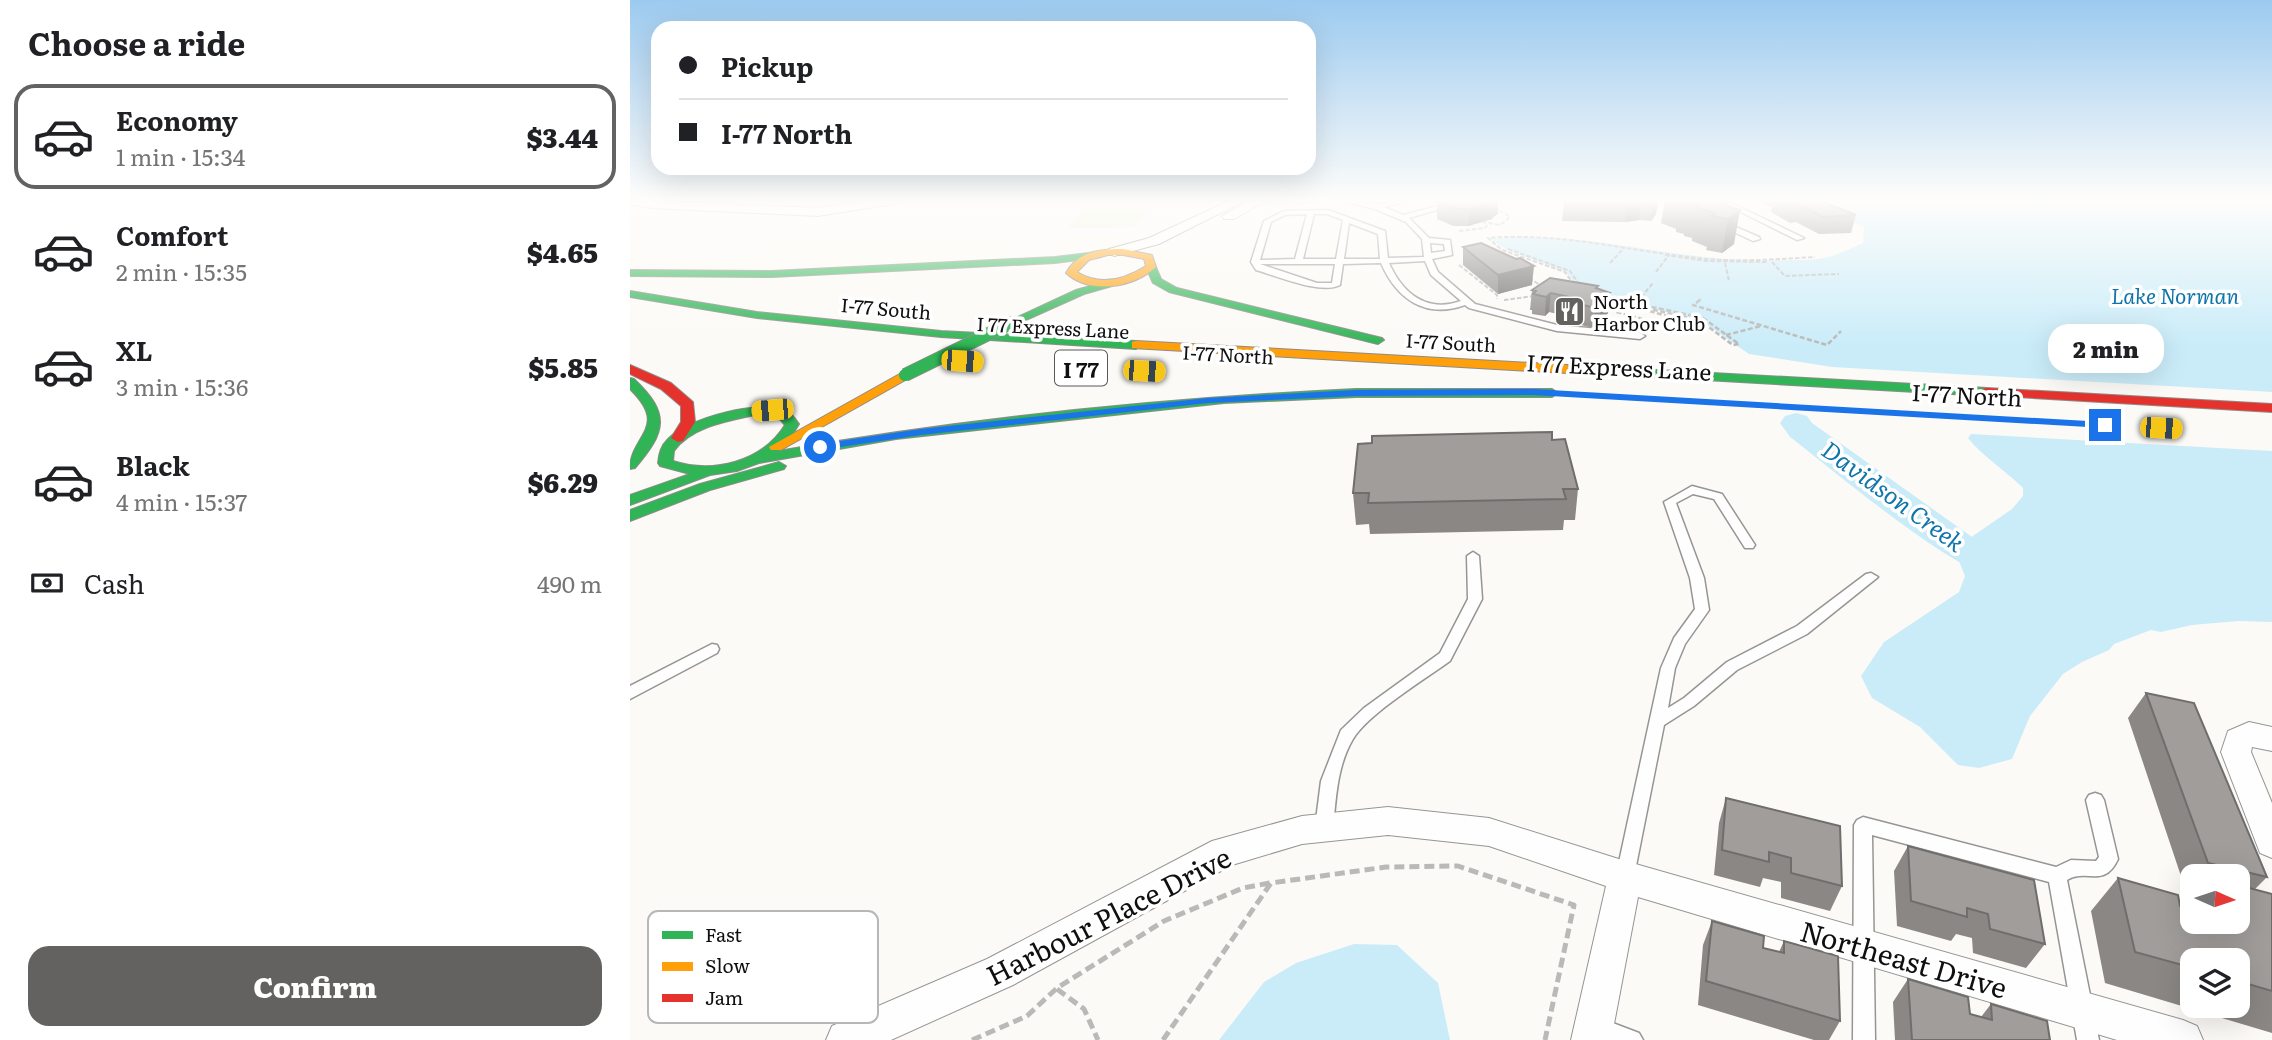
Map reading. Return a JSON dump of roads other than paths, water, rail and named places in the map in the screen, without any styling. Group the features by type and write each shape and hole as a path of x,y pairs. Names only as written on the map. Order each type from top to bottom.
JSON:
{"main road":[{"path":"630,273 772,274 1055,260 1114,252 1138,253 1151,264 1157,281 1173,290 1371,338 1490,356 1714,377"},
{"path":"1039,309 1063,285 1076,263 1097,255"},
{"path":"747,461 887,384 1039,309 1088,289 1135,277 1151,264"},
{"path":"1070,270 1073,277 1083,281 1118,281"},
{"name":"I-77 South","path":"630,294 757,315 929,333 2272,408"},
{"name":"I 77 Express Lane","path":"630,302 790,327 957,342 2272,416"},
{"path":"916,354 980,358"},
{"path":"630,369 666,386 688,405 688,422 678,438 630,481"},
{"name":"I 77 Express Lane","path":"1402,377 1569,390 1533,392"},
{"path":"1306,379 1533,392"},
{"path":"630,382 650,398 656,414 653,435 630,465"},
{"path":"820,403 887,384"},
{"path":"630,500 747,461 896,435 1256,397 1533,392"},
{"path":"678,438 713,421 755,411 797,407"},
{"path":"755,411 783,415 792,424 788,436 772,449"},
{"path":"630,516 705,487 790,463 1081,416"},
{"path":"665,451 665,463 678,470 717,469"}],"street":[{"path":"1114,252 1127,249"},
{"path":"1151,264 1166,249"},
{"path":"2272,739 2249,734 2239,739 2236,752 2272,844"},
{"name":"Harbour Place Drive","path":"846,1040 1000,972 1224,852 1302,830 1388,821 1489,832 1625,877"},
{"path":"1592,1033 1625,877"},
{"name":"Northeast Drive","path":"1625,877 1864,947 2085,1025 2183,1040"}],"lane":[{"path":"1255,262 1259,249"},
{"path":"1299,260 1302,249"},
{"path":"1255,262 1259,268 1317,285 1336,285 1342,249"},
{"path":"1383,249 1384,261 1393,279 1415,301 1431,309 1452,309 1465,302"},
{"path":"1427,249 1434,273 1465,302 1490,313 1557,328 1640,336"},
{"path":"1255,262 1428,258 1449,253 1448,249"},
{"path":"1625,877 1668,668 1679,642 1702,610 1698,578 1670,502 1692,490 1718,497 1749,545"},
{"path":"1324,828 1329,781 1347,735 1369,712 1445,657 1475,599 1473,556"},
{"path":"1657,722 1689,702 1732,666 1802,630 1871,578"},
{"path":"630,693 712,649"},
{"path":"1864,1040 1863,825 2057,876 2071,868 2100,869 2109,859 2095,800"},
{"path":"2057,876 2085,1025"},
{"path":"1592,1033 1632,1040"}],"water":[{"name":"Lake Norman","path":"1505,249 1646,249 1743,260 1816,259 1850,249 2272,249 2272,392 1832,367 1749,354 1700,320 1581,292 1566,272"},
{"path":"1971,434 2272,451 2272,622 2239,621 2192,625 2161,632 2151,630 2114,644 2109,650 2063,674 2030,716 2012,759 1979,768 1958,765 1920,727 1872,698 1861,676 1884,642 1959,592 1965,576 1954,549 2012,509 2023,496 2023,488 1974,445 1968,438"},
{"path":"1354,944 1397,945 1438,983 1450,1040 1219,1040 1264,982 1296,963"}],"waterway":[{"name":"Davidson Creek","path":"1796,423 1801,430 1959,546 2003,567"}],"place":[{"name":"North Harbor Club","path":"1570,312"}]}
